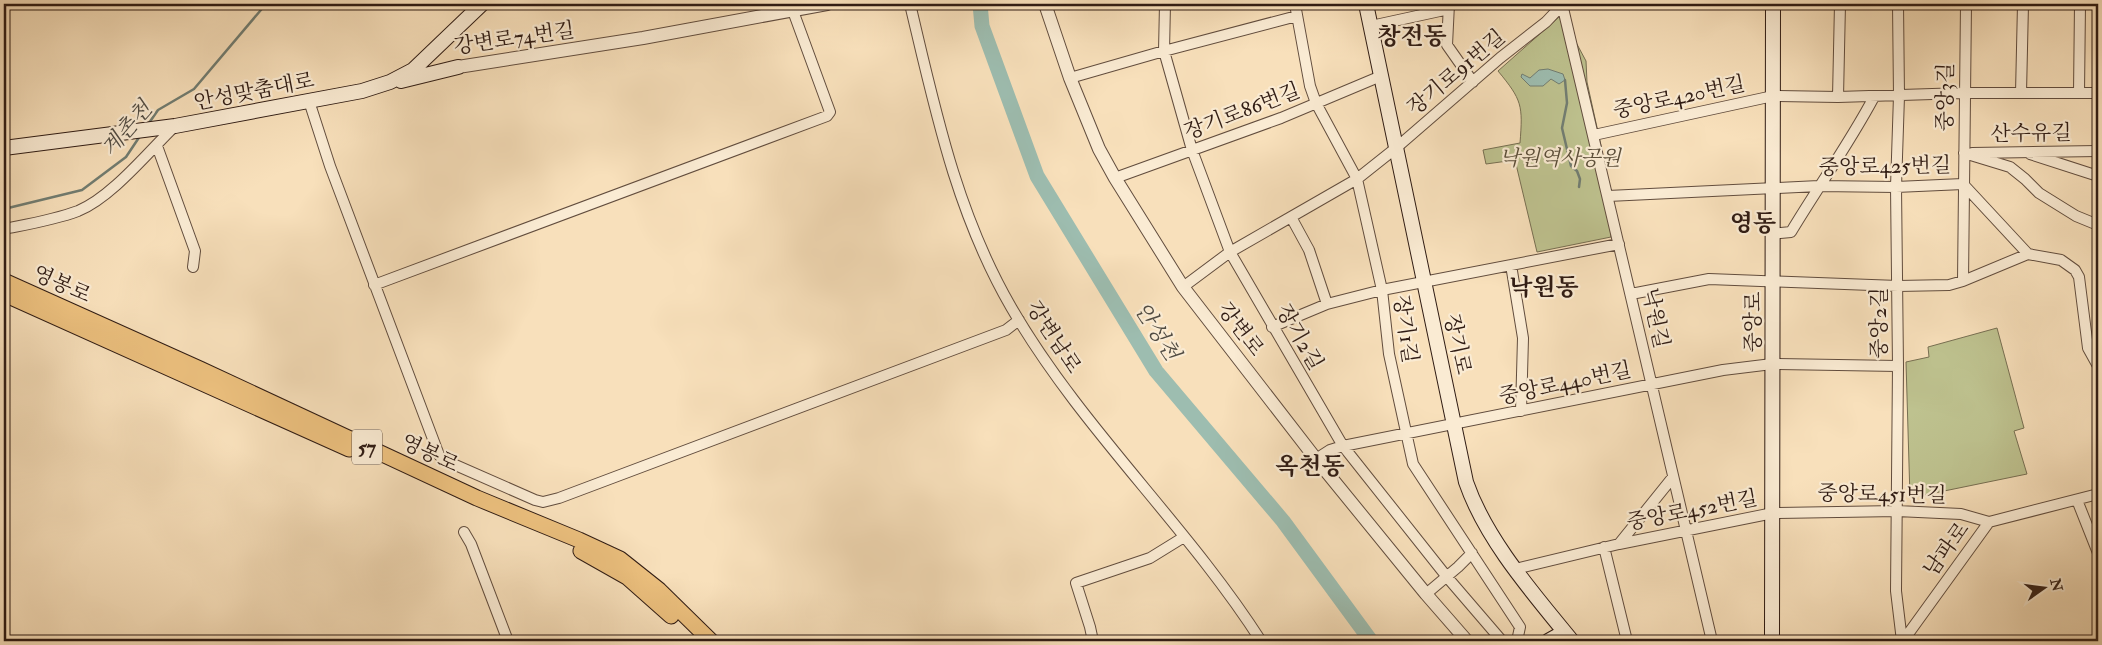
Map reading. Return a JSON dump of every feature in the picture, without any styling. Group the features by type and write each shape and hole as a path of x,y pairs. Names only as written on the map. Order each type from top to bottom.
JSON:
{"main road":[{"name":"안성맞춤대로","path":"4,148 171,126 362,91 413,70 482,4"},
{"name":"장기로","path":"1366,4 1466,482 1474,504 1515,569 1568,636"},
{"name":"중앙로","path":"1770,641 1773,513 1773,282 1771,234 1773,4"},
{"path":"433,51 435,65 439,69"},
{"path":"376,86 458,67"},
{"name":"영봉로","path":"4,281 200,369 477,498 620,559 659,590 711,641"},
{"name":"영봉로","path":"4,294 232,398 585,553 627,577 698,641"},
{"path":"1548,641 1568,636"}],"street":[{"name":"강변로74번길","path":"413,70 458,67 565,51 828,4"},
{"name":"강변남로","path":"910,4 952,172 981,247 1019,320 1064,388 1234,599 1261,641"},
{"name":"강변로","path":"1045,4 1070,78 1100,149 1115,178 1183,287 1316,459 1426,594 1467,641"},
{"name":"장기2길","path":"1165,4 1164,51 1192,150 1230,252 1343,446 1447,577 1502,641"},
{"name":"장기1길","path":"1295,4 1310,86 1316,103 1357,179 1382,290 1390,354 1413,464 1520,627 1517,641"},
{"path":"1562,4 1588,4"},
{"name":"장기로91번길","path":"1183,287 1230,252 1357,179 1546,22 1562,4"},
{"name":"낙원길","path":"1562,4 1712,641"},
{"path":"1838,97 1840,4"},
{"name":"중앙2길","path":"1898,4 1896,591 1903,641"},
{"name":"중앙3길","path":"1963,281 1966,4"},
{"path":"2022,4 2022,93"},
{"path":"2079,93 2080,4"},
{"path":"1371,26 1449,7 1448,45 1473,82"},
{"path":"374,285 827,116 830,112 793,11"},
{"path":"1070,78 1297,16"},
{"name":"장기로86번길","path":"1115,178 1316,103 1381,76"},
{"name":"중앙로420번길","path":"1594,134 1773,96 1874,97 1964,93 2098,94"},
{"path":"1771,234 1791,232 1854,134 1874,97"},
{"path":"309,101 330,166 439,455 444,460 543,502 559,498 1006,330 1019,320"},
{"path":"4,229 49,221 79,210 98,199 157,146 171,126"},
{"path":"157,146 195,251 193,267"},
{"path":"2022,151 2059,165 2098,176"},
{"name":"산수유길","path":"1964,153 2098,151"},
{"path":"1964,153 2010,167 2039,193 2076,216 2098,225"},
{"name":"중앙로425번길","path":"1608,196 1819,186 1896,187 1963,184 2028,254"},
{"path":"1291,217 1309,250 1327,304"},
{"path":"1272,327 1327,304 1382,290 1619,244"},
{"path":"1631,294 1709,279 1898,286 1949,284 1963,281 2028,254 2061,260 2075,270 2079,277 2088,348 2098,366"},
{"path":"1512,265 1523,338 1521,411"},
{"name":"중앙로440번길","path":"1316,459 1330,450 1343,446 1406,432 1723,370 1772,364 1898,366"},
{"name":"중앙로452번길","path":"1618,544 1673,476"},
{"name":"남파로","path":"1903,641 1989,522 2098,494"},
{"path":"2077,500 2098,553"},
{"name":"중앙로451번길","path":"1773,513 1897,511 1961,514 1989,522"},
{"name":"중앙로452번길","path":"1515,569 1604,547 1773,513"},
{"path":"464,532 471,544 508,641"},
{"path":"1093,641 1076,583 1150,558 1184,537"},
{"name":"중앙로452번길","path":"1604,547 1627,641"},
{"path":"1426,594 1472,553"}],"green space":[{"name":"낙원역사공원","path":"1559,17 1564,20 1586,61 1587,82 1602,150 1611,237 1537,252 1515,160 1486,164 1483,150 1520,143 1521,111 1519,104 1512,89 1498,71"},
{"path":"1997,328 2024,428 2014,431 2027,474 1910,498 1906,362 1929,357 1928,347"}],"shaded area":[{"path":"1548,69 1563,74 1565,80 1559,84 1551,79 1543,86 1530,86 1521,77 1522,74 1530,78 1539,70"}],"waterway":[{"name":"계촌천","path":"149,123 158,110 194,89 266,4"},
{"name":"안성천","path":"980,4 982,26 1037,176 1156,371 1283,521 1371,641"},
{"path":"1565,80 1567,103 1562,128 1571,166 1577,171 1580,179 1579,187"},
{"name":"계촌천","path":"4,209 82,190 126,157 140,136"}],"district":[{"name":"창전동","path":"1412,36"},
{"name":"영동","path":"1753,223"},
{"name":"낙원동","path":"1544,287"},
{"name":"옥천동","path":"1310,466"}]}
